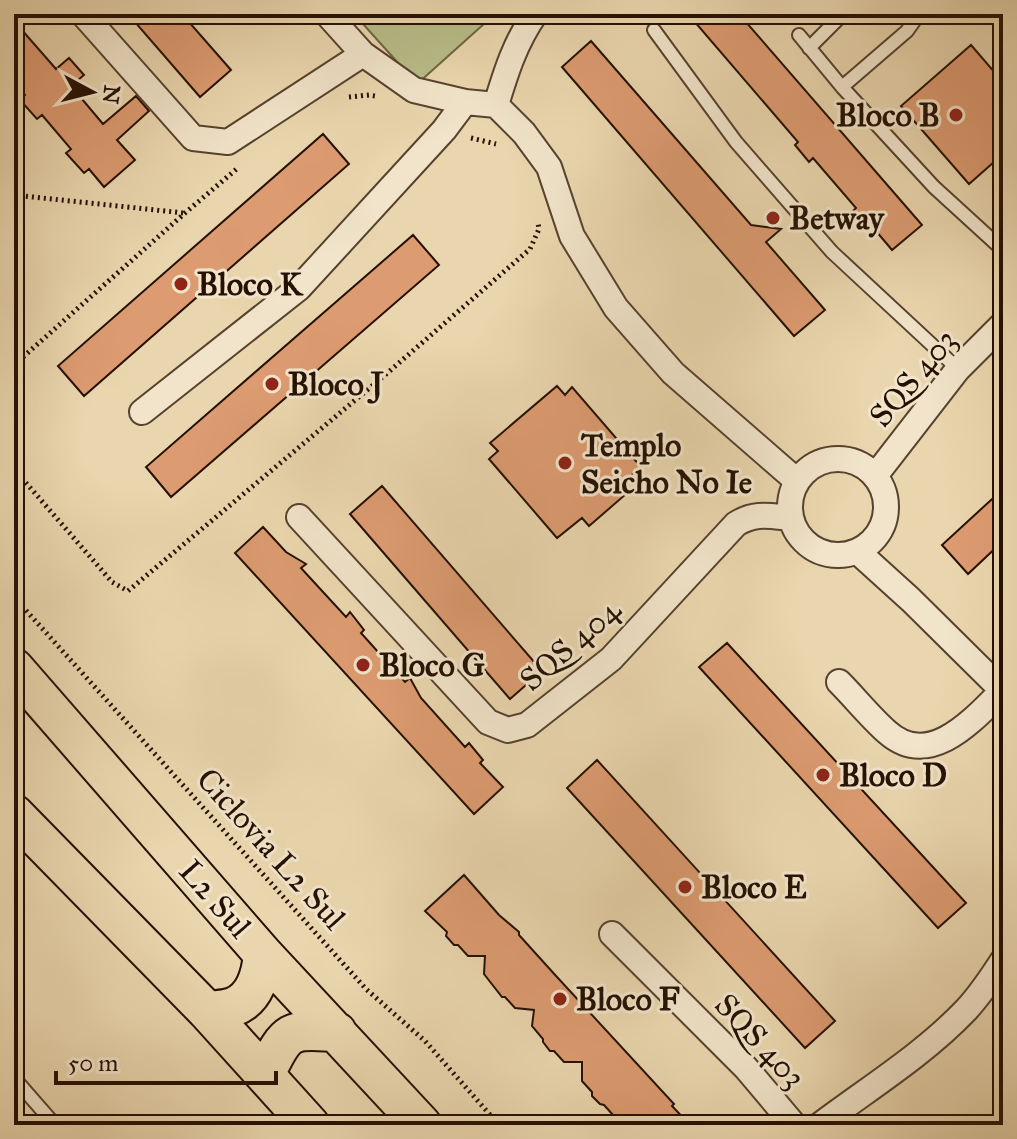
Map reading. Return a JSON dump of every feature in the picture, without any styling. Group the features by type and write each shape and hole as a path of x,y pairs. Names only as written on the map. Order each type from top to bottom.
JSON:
{"main road":[{"name":"L2 Sul","path":"14,668 263,954 422,1125"},
{"path":"14,814 207,1011 310,1125"},
{"path":"207,1011 233,1007 250,997 261,974 263,954"},
{"path":"265,1074 282,1044 291,1035 337,1032"}],"street":[{"path":"83,14 193,138 228,142 363,54"},
{"path":"327,14 363,54 414,90 465,102 496,105 524,133 549,167 572,236 616,308 673,373 797,481"},
{"path":"496,105 521,34 535,14"},
{"path":"142,412 299,288 444,130 465,102"},
{"name":"SQS 403","path":"875,476 958,369 1003,324"},
{"path":"835,458 857,462 875,476 887,503 880,532 858,552 830,556 805,543 791,518 790,498 797,481 814,465 835,458"},
{"name":"SQS 404","path":"299,517 488,722 508,730 527,725 611,659 736,524 755,516 791,518"},
{"path":"839,682 889,734 913,746 939,743 969,725 1003,690 858,552"},
{"name":"SQS 403","path":"612,934 746,1068 794,1125"},
{"name":"SQS 403","path":"820,1125 928,1045 966,1010 1003,960"}],"lane":[{"path":"809,48 843,14"},
{"path":"842,87 907,31 919,14"},
{"path":"654,30 736,142 832,252 958,369"},
{"path":"799,35 934,187 1003,250"},
{"path":"14,1078 55,1125"}],"path":[{"path":"14,195 185,213"},
{"path":"14,469 112,582 128,591"},
{"name":"Ciclovia L2 Sul","path":"14,597 366,989 425,1041 499,1125"}],"green space":[{"path":"354,14 495,14 417,84"}],"building":[{"path":"128,14 182,14 231,70 200,97"},
{"path":"688,14 739,14 922,225 892,250 871,225 866,228 853,211 856,208 813,158 809,162 795,145 798,142"},
{"path":"14,21 56,69 69,58 84,75 71,86 103,124 136,96 149,111 117,140 135,160 104,187 89,169 84,173 66,153 71,149 42,115 37,119 20,100 25,95 14,83"},
{"path":"591,41 751,225 781,229 766,242 825,310 794,336 562,67"},
{"name":"Bloco B","path":"971,45 1003,82 1003,154 969,184 901,106"},
{"name":"Bloco K","path":"323,134 349,164 84,396 58,366"},
{"name":"Bloco J","path":"413,235 439,265 171,497 146,467"},
{"name":"Templo Seicho No Ie","path":"557,386 565,395 572,387 641,467 619,486 626,494 589,526 582,518 557,538 489,459 498,451 490,443"},
{"path":"382,486 542,671 510,699 350,514"},
{"path":"1003,489 1003,541 968,574 942,545"},
{"name":"Bloco G","path":"263,527 286,552 306,564 301,568 346,617 350,612 364,630 361,633 405,682 410,678 421,698 465,747 469,743 483,760 480,763 503,787 474,814 235,553"},
{"name":"Bloco D","path":"727,643 966,903 938,928 699,667"},
{"name":"Bloco E","path":"597,760 835,1021 805,1048 567,788"},
{"name":"Bloco F","path":"464,875 499,915 519,932 690,1125 631,1125 631,1116 613,1115 592,1096 582,1081 582,1062 564,1062 543,1042 532,1026 534,1010 515,1008 502,997 484,974 485,956 468,956 458,945 454,945 446,936 447,932 425,911"}],"place":[{"name":"Bloco B","path":"956,115"},
{"name":"Betway","path":"773,218"},
{"name":"Bloco K","path":"181,284"},
{"name":"Bloco J","path":"272,384"},
{"name":"Templo Seicho No Ie","path":"565,463"},
{"name":"Bloco G","path":"363,665"},
{"name":"Bloco D","path":"823,775"},
{"name":"Bloco E","path":"685,887"},
{"name":"Bloco F","path":"560,999"}]}
